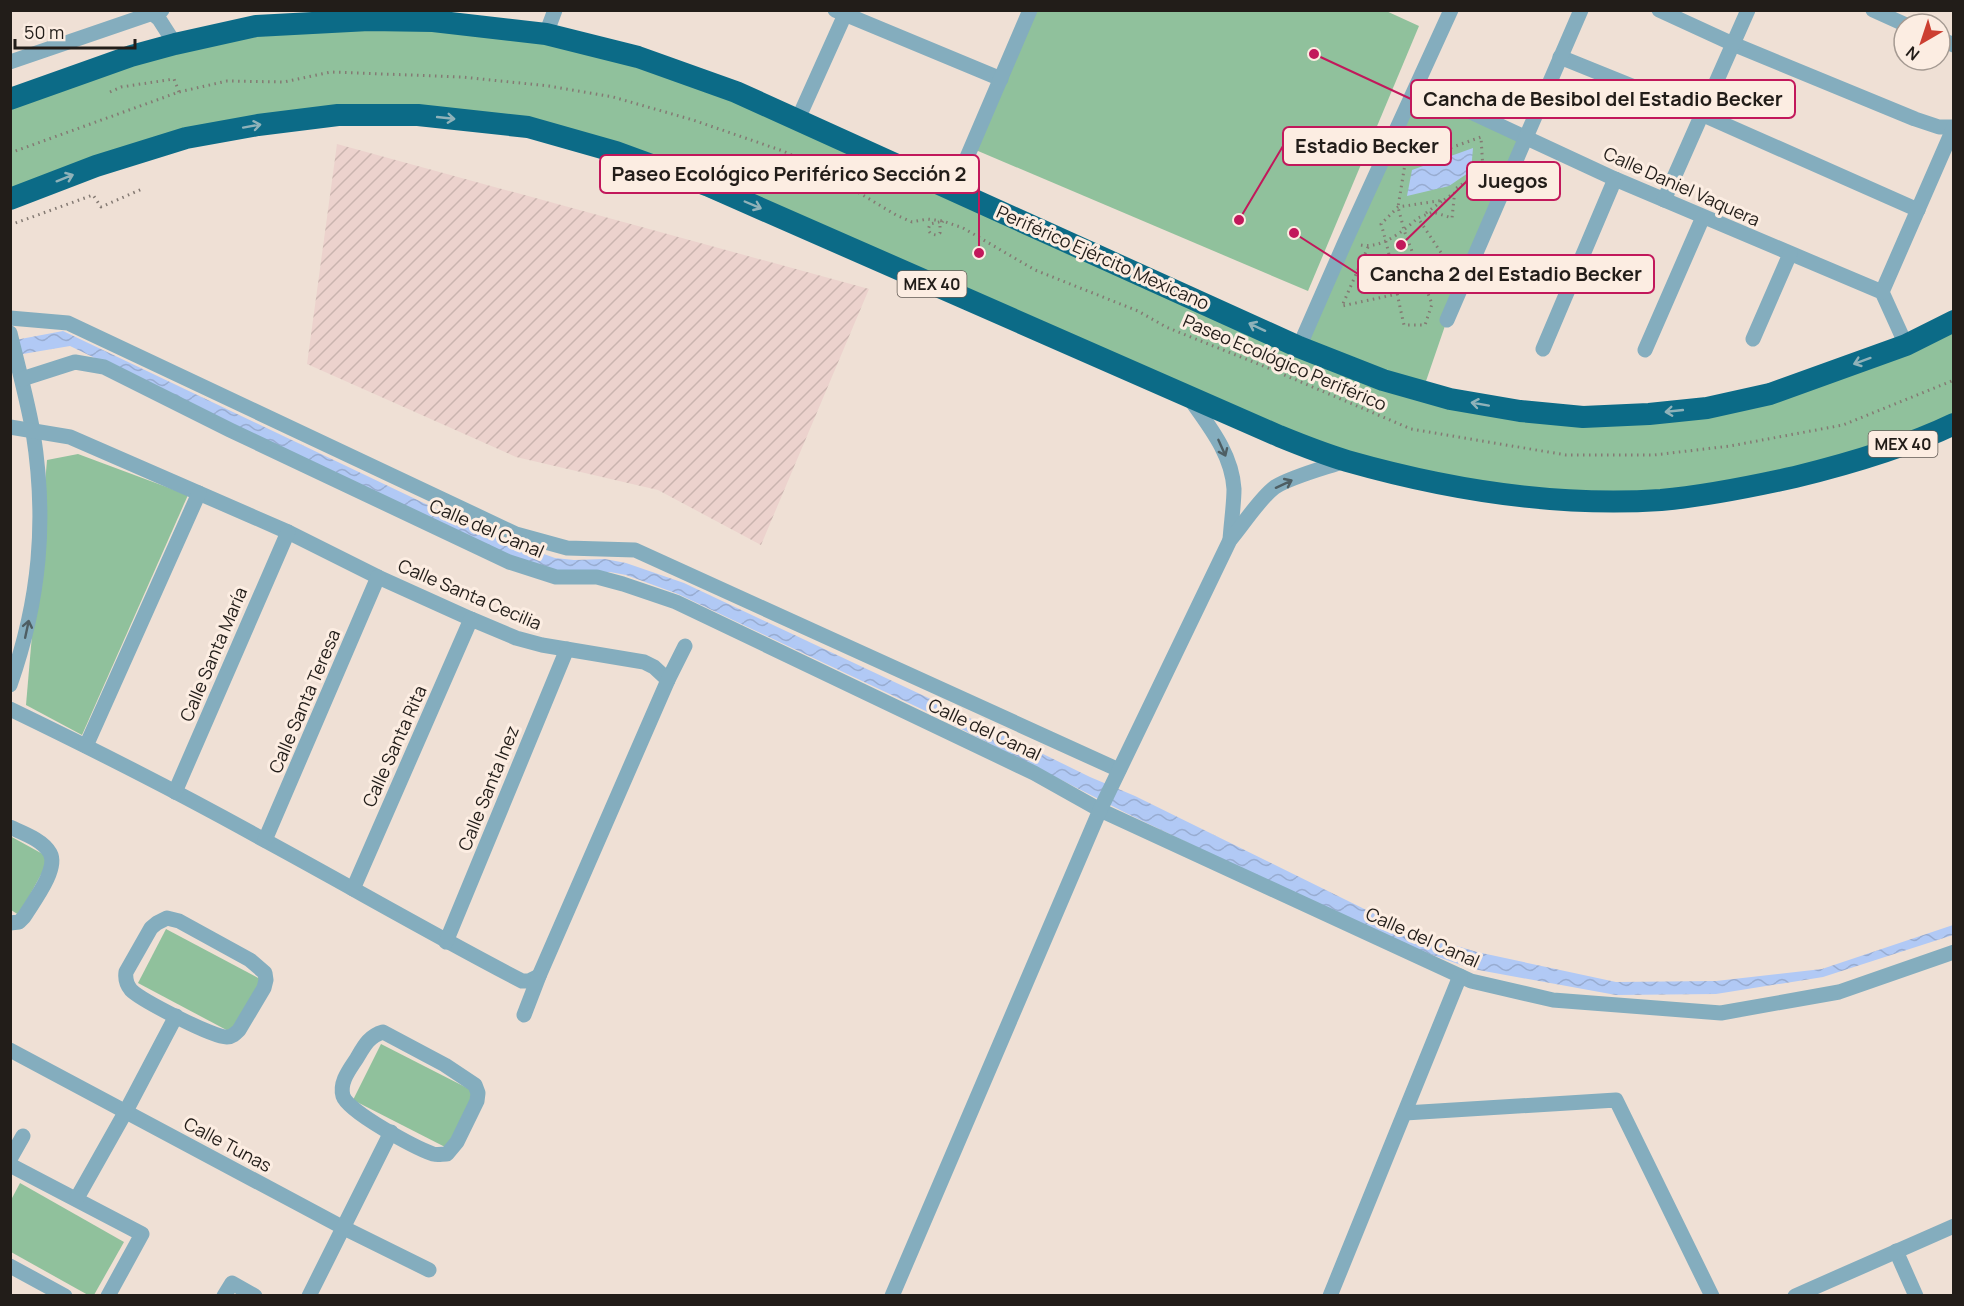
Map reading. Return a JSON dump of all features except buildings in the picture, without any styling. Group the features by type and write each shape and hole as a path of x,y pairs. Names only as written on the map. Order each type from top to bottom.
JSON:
{"highway":[{"name":"Periférico Ejército Mexicano","path":"10,99 110,63 260,18 433,21 546,34 638,57 736,92 1299,347 1383,380 1450,399 1520,411 1583,417 1707,408 1770,394 1906,345 1953,321"},
{"name":"MEX 40","path":"10,200 96,166 186,138 258,124 338,115 418,115 528,127 616,152 709,186 1190,399 1279,436 1345,460 1431,483 1509,496 1576,501 1661,500 1738,489 1822,470 1890,449 1953,424"}],"street":[{"path":"546,34 555,10"},
{"path":"953,189 1030,10"},
{"path":"1447,320 1581,10"},
{"path":"1659,10 1733,44 1915,119 1939,127 1953,127 1882,292 1906,345"},
{"path":"1664,200 1748,10"},
{"path":"1873,10 1892,19"},
{"path":"10,62 154,11 175,44"},
{"path":"798,119 842,12 1001,79"},
{"path":"1299,347 1417,87 1446,12"},
{"path":"1560,57 1701,114 1918,210"},
{"name":"Calle Daniel Vaquera","path":"1417,87 1615,179 1882,292"},
{"path":"1543,349 1615,179"},
{"path":"1645,350 1703,217"},
{"path":"1753,339 1790,254"},
{"path":"10,318 68,323 516,534 567,548 635,550 1119,770"},
{"path":"10,333 32,430 39,481 40,533 35,592 22,650 10,685"},
{"name":"Calle del Canal","path":"22,379 75,362 104,367 252,441 510,562 556,577 597,578 623,584 676,602 1034,773 1100,810 1471,981 1553,1000 1721,1013 1839,992 1953,952"},
{"path":"1190,399 1219,441 1230,466 1234,490 1230,540"},
{"name":"Calle Santa Cecilia","path":"10,427 70,437 288,532 471,620 516,638 542,645 644,662 654,667 668,680"},
{"path":"892,1296 1100,810 1230,540 1275,487 1345,460"},
{"path":"86,746 199,493"},
{"name":"Calle Santa María","path":"175,792 288,532"},
{"name":"Calle Santa Teresa","path":"265,840 378,576"},
{"name":"Calle Santa Rita","path":"353,889 471,620"},
{"path":"524,1016 539,976 685,646"},
{"name":"Calle Santa Inez","path":"446,942 567,649"},
{"path":"10,709 175,792 446,942 522,981 529,981 539,976"},
{"path":"10,827 39,843 50,852 53,862 50,874 24,917 19,922 11,923"},
{"path":"171,918 179,921 250,960 265,973 264,988 239,1030 233,1035 216,1036 176,1016 136,994 125,980 126,972 151,928 161,920 171,918"},
{"path":"1330,1296 1460,976"},
{"path":"77,1198 176,1016"},
{"path":"383,1032 468,1079 475,1085 478,1093 477,1101 457,1142 447,1154 432,1153 391,1132 349,1106 343,1096 342,1087 345,1078 370,1038 383,1032"},
{"name":"Calle Tunas","path":"10,1050 342,1227 429,1270"},
{"path":"1405,1113 1616,1100 1712,1296"},
{"path":"309,1296 391,1132"},
{"path":"10,1159 22,1136"},
{"path":"10,1165 142,1233 108,1296"},
{"path":"1795,1296 1953,1226"},
{"path":"1896,1251 1916,1296"},
{"path":"10,1266 65,1296"},
{"path":"224,1296 232,1283 255,1296"}],"path":[{"name":"Paseo Ecológico Periférico","path":"10,153 179,92 227,81 284,82 331,72 462,77 549,86 613,97 693,120 783,152 811,164 896,215 912,222 927,219 943,221 963,228 1035,270 1138,311 1166,327 1411,429 1566,455 1654,455 1742,444 1843,425 1953,380"},
{"path":"110,92 121,87 174,79 179,92"},
{"path":"1418,218 1432,212 1452,218 1455,189 1483,170 1481,137 1405,164 1398,207 1404,231 1432,304 1425,326 1404,325 1381,224 1398,207 1444,200"},
{"path":"10,225 93,195 101,207 142,189"},
{"path":"1345,242 1368,247 1386,240 1404,231 1418,218 1454,194"},
{"path":"1368,247 1342,306 1397,294 1425,283 1439,284 1444,257 1418,218"},
{"path":"943,221 940,225 940,233 931,234 928,228 930,224 943,221"}],"shaded area":[{"path":"337,144 869,289 761,545 658,490 516,457 307,364"}],"green space":[{"path":"1384,10 1419,26 1308,291 971,148 1032,11"},
{"path":"344,23 511,34 662,68 1053,237 1475,406 1696,413 1953,324 1953,419 1885,448 1732,487 1587,498 1345,459 527,123 275,119 11,196 11,105 151,53"},
{"path":"1417,88 1526,139 1447,320 1425,384 1303,340"},
{"path":"78,454 188,495 82,735 26,705 47,460"},
{"path":"10,836 50,858 19,915 11,910"},
{"path":"166,929 262,980 234,1034 138,983"},
{"path":"381,1044 475,1092 447,1148 353,1100"},
{"path":"20,1183 124,1242 94,1295 88,1295 11,1252 11,1200"}],"water":[{"path":"1473,148 1471,171 1449,186 1407,196 1412,170"},
{"path":"63,331 493,536 555,558 605,559 626,563 684,583 1090,777 1135,796 1413,933 1477,952 1616,982 1716,981 1822,969 1953,925 1953,935 1823,977 1716,994 1616,995 1473,969 1412,948 1280,887 1126,813 932,714 678,594 626,575 610,572 574,573 550,570 485,546 70,346 11,356 10,341"}],"place":[{"name":"Cancha de Besibol del Estadio Becker","path":"1314,54"},
{"name":"Estadio Becker","path":"1239,220"},
{"name":"Cancha 2 del Estadio Becker","path":"1294,233"},
{"name":"Juegos","path":"1401,245"},
{"name":"Paseo Ecológico Periférico Sección 2","path":"979,253"}]}
